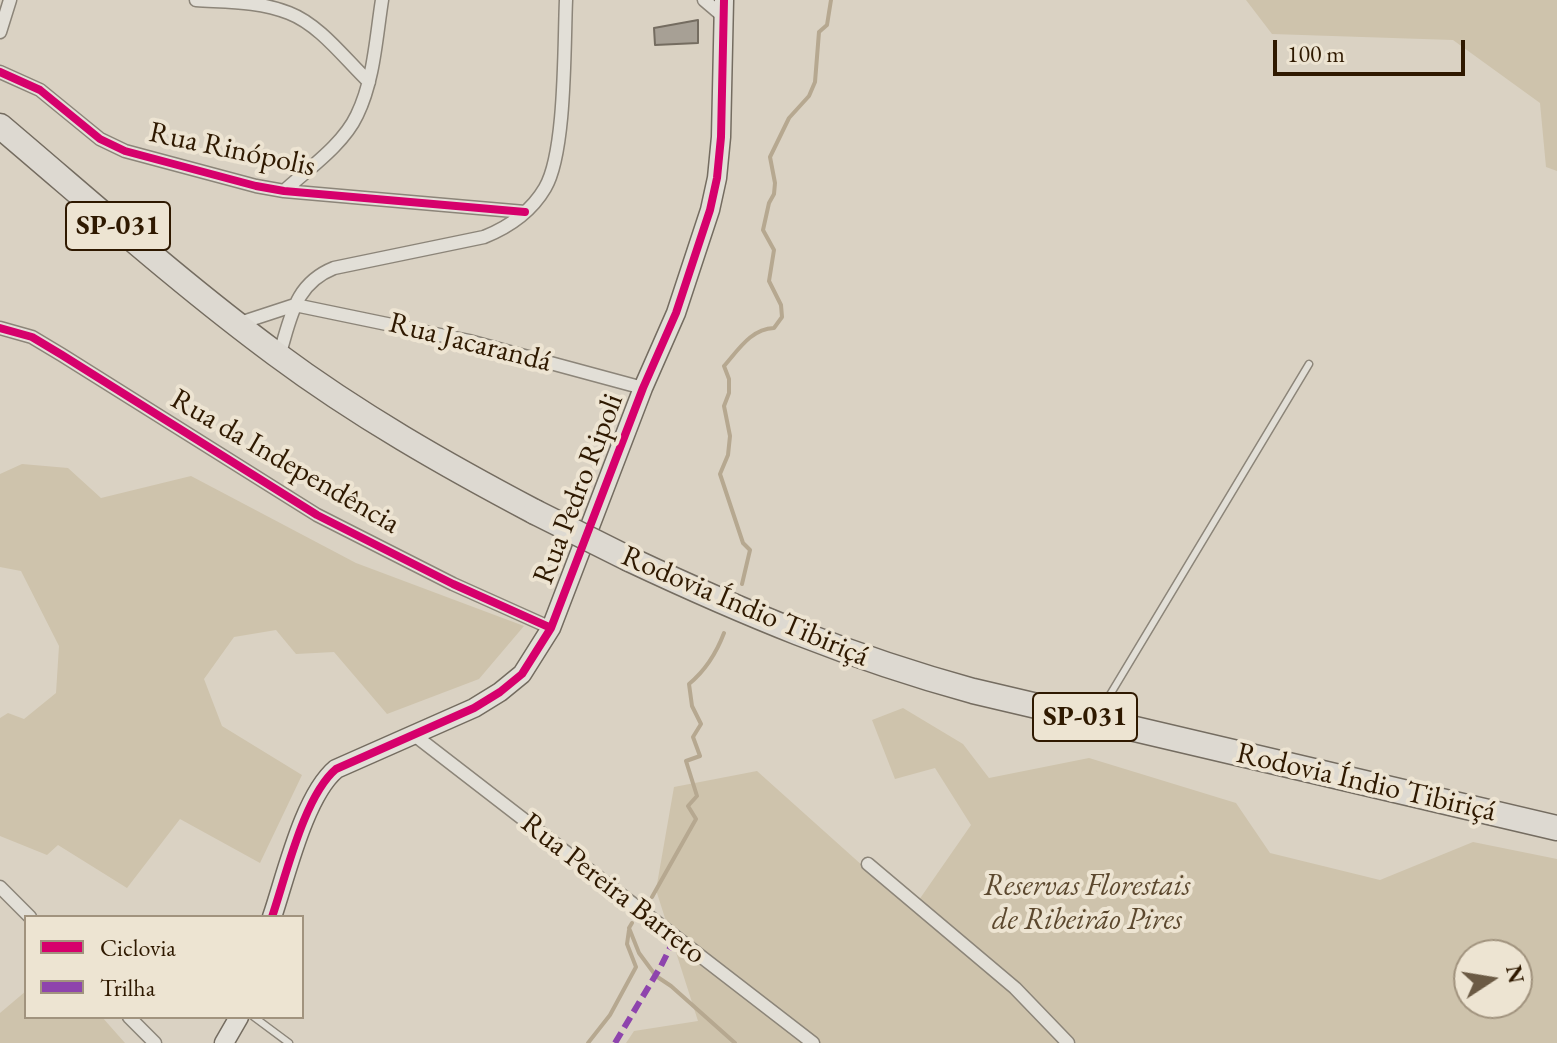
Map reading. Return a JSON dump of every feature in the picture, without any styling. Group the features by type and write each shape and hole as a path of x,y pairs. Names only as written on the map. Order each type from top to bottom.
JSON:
{"highway":[{"name":"Rodovia Índio Tibiriçá","path":"0,126 237,324 279,356 412,444 535,512 728,605 859,658 973,691 1557,828"}],"street":[{"path":"196,0 238,2 291,14 319,33 369,82"},
{"path":"284,191 350,127 357,115 369,82 382,0"},
{"path":"279,356 295,305 309,282 318,275 334,268 484,237 505,228 525,212 545,187 558,141 566,0"},
{"path":"704,0 724,9"},
{"path":"0,32 9,3"},
{"name":"Rua Pedro Ripoli","path":"273,915 306,817 326,777 336,769 474,708 500,692 527,668 551,628 643,388 676,313 710,210 721,137 724,9"},
{"name":"Rua Rinópolis","path":"0,72 40,90 100,139 125,151 256,186 525,212"},
{"path":"237,324 295,305"},
{"name":"Rua Jacarandá","path":"295,305 457,338 643,388"},
{"name":"Rua da Independência","path":"0,328 32,337 317,515 453,584 551,628"},
{"name":"Rua Pereira Barreto","path":"413,734 813,1043"},
{"path":"868,864 1015,988 1068,1043"},
{"path":"0,887 28,915"},
{"path":"131,1019 155,1043"},
{"path":"224,1043 238,1019"}],"lane":[{"path":"1095,719 1309,364"},
{"path":"257,1019 289,1043"}],"green space":[{"path":"1246,0 1557,0 1557,171 1546,167 1540,103 1453,40 1272,34"},
{"path":"22,464 68,468 101,498 191,476 356,563 524,626 479,679 387,714 334,652 296,654 276,630 234,637 204,679 222,726 302,775 260,863 180,819 127,888 58,845 47,855 0,836 0,718 8,713 24,719 56,693 59,646 21,571 0,567 0,474"},
{"name":"Reservas Florestais de Ribeirão Pires","path":"903,708 963,744 989,778 1089,758 1236,803 1270,853 1380,880 1473,842 1557,859 1557,1043 626,1043 634,1031 698,1021 656,890 674,787 757,771 912,910 971,825 935,768 895,779 872,720"},
{"path":"24,993 24,1019 104,1019 125,1043 0,1043 0,1013"}],"building":[{"path":"698,20 698,43 655,45 654,28"}],"waterway":[{"path":"742,584 750,550 743,543 720,474 728,455 730,436 724,406 729,393 729,379 724,366 746,341 759,332 774,328 782,317 781,305 769,281 774,250 763,230 774,194 770,157 789,118 809,96 815,82 819,32 827,25 831,0"},
{"path":"652,897 696,819 688,806 697,796 686,761 700,756 693,737 701,724 692,706 689,684 710,661 724,633"},
{"path":"632,923 629,928 639,953 656,976 735,1043"},
{"path":"588,1043 610,1015 636,967 627,944 629,930"}],"marked path":[{"path":"615,1043 675,938"}],"cycle path":[{"path":"273,915 305,817 314,798 336,769 474,708 500,692 522,674 551,628 643,388 676,313 710,210 721,137 724,0"},
{"path":"0,72 40,90 100,139 125,151 256,186 525,212"},
{"path":"0,328 32,337 317,515 453,584 551,628"}]}
